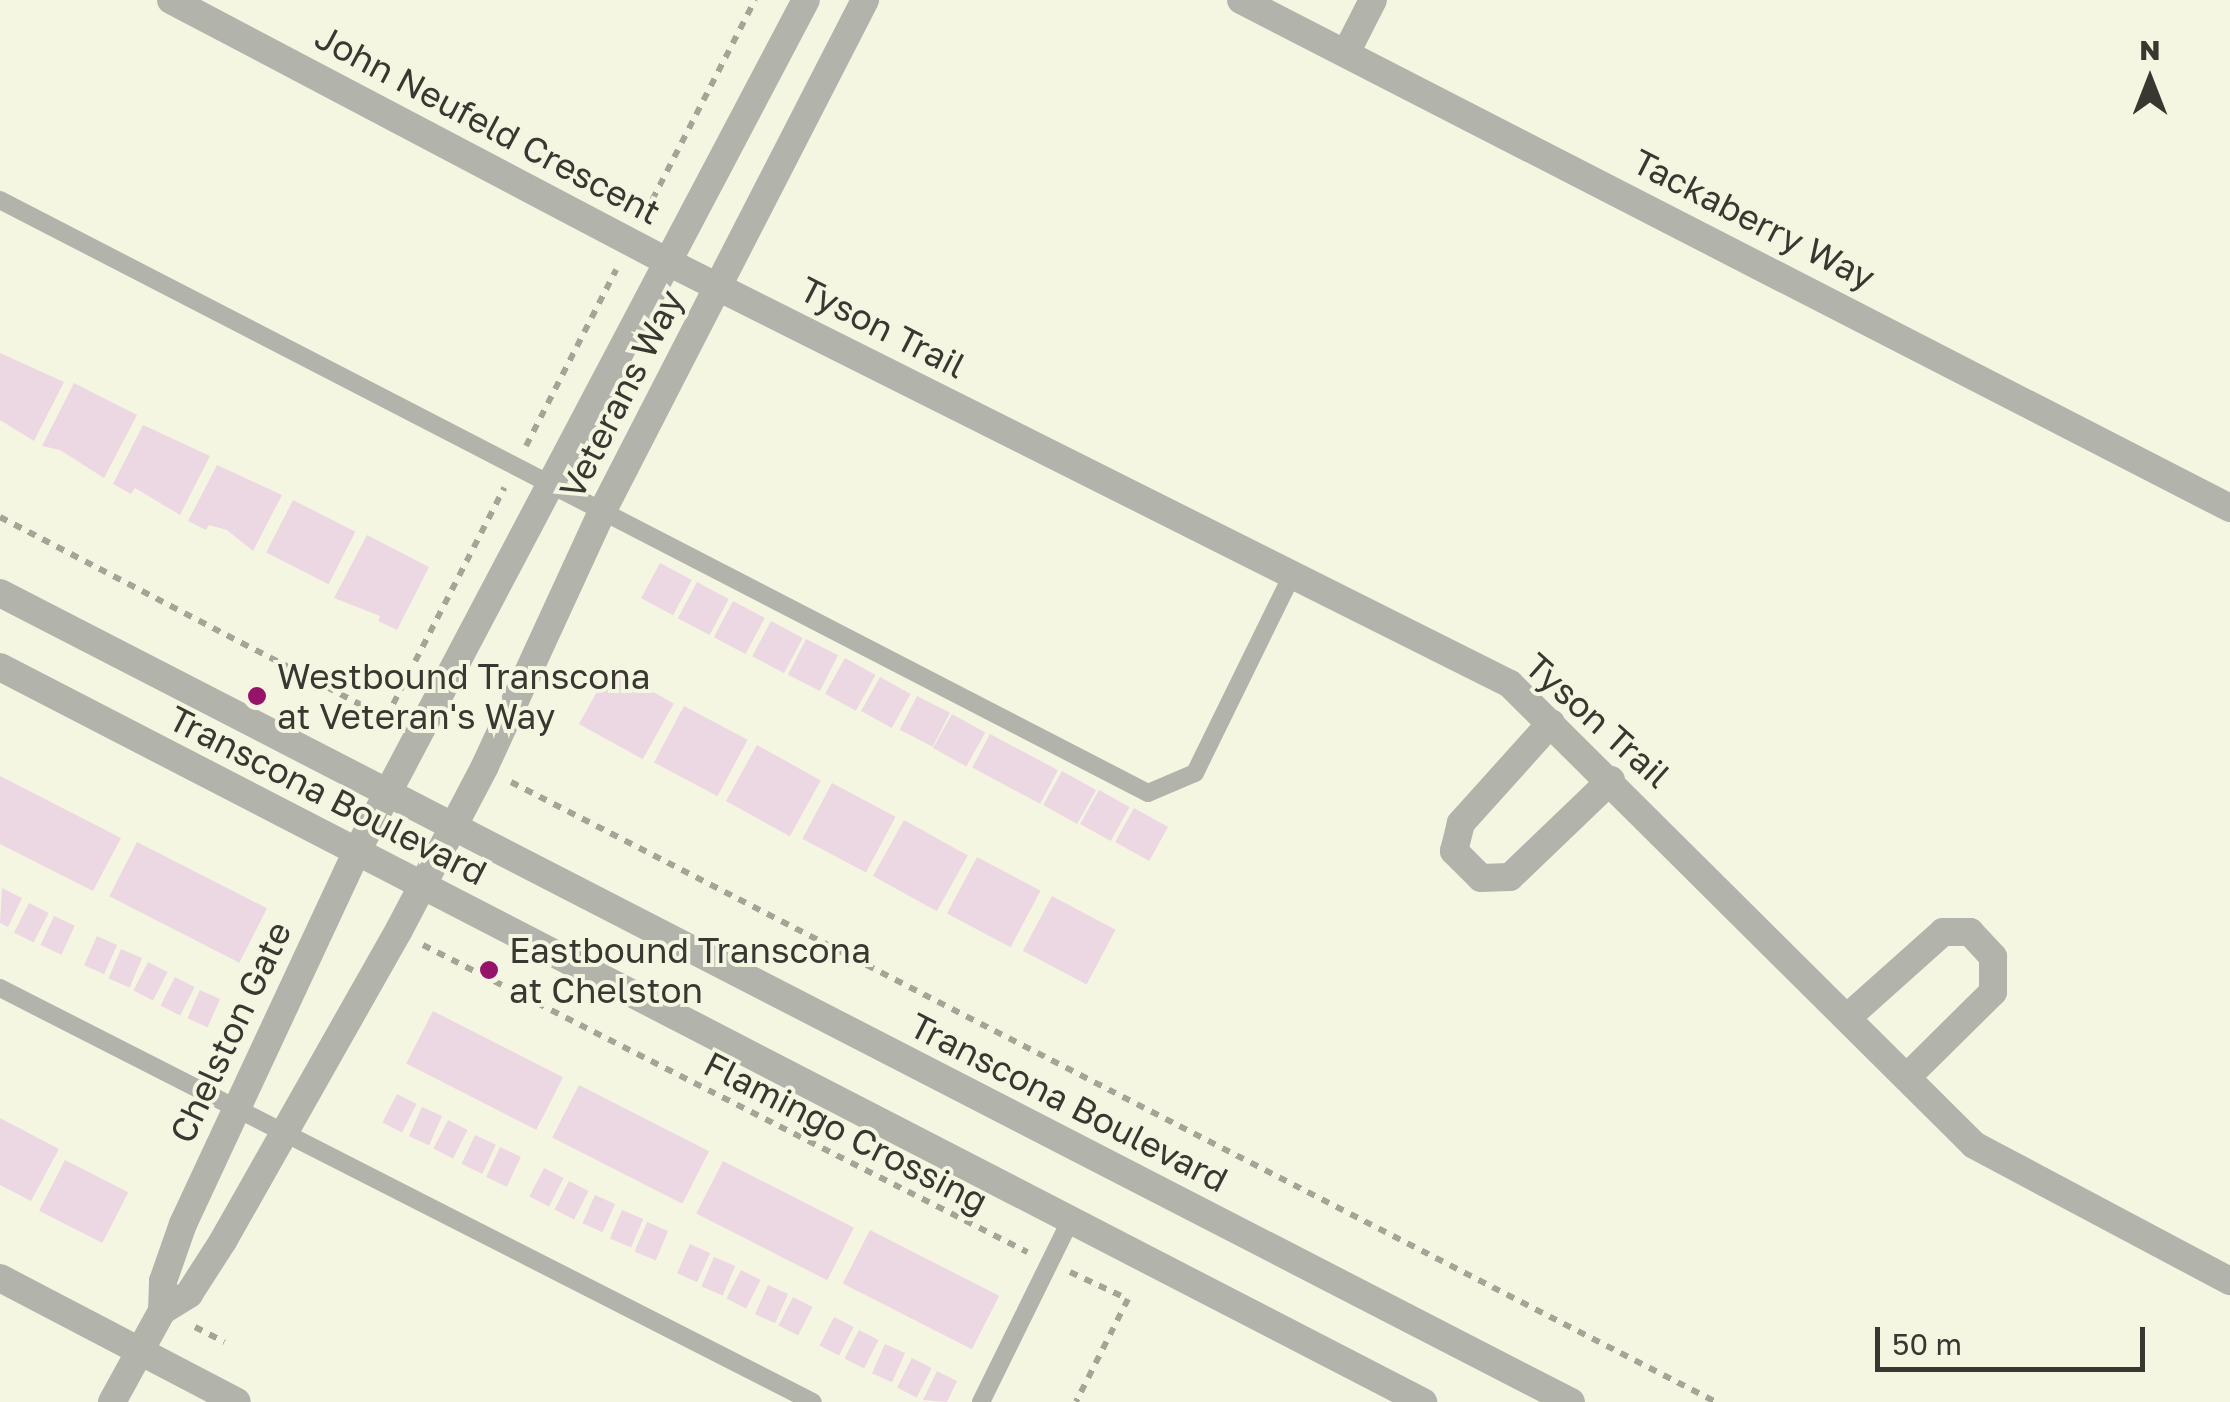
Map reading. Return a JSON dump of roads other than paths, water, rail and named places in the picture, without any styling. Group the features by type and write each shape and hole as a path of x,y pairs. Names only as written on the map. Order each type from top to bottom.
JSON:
{"street":[{"name":"John Neufeld Crescent","path":"171,0 718,286"},
{"name":"Veterans Way","path":"388,792 672,264 806,0"},
{"name":"Veterans Way","path":"451,826 485,766 601,514 866,0"},
{"name":"Tackaberry Way","path":"1241,0 1348,51 2230,508"},
{"path":"1348,51 1373,0"},
{"name":"Tyson Trail","path":"718,286 1510,684 1611,780 1974,1145 2230,1280"},
{"name":"Transcona Boulevard","path":"0,593 1571,1402"},
{"name":"Transcona Boulevard","path":"0,667 1423,1402"},
{"path":"1551,724 1460,823 1454,852 1481,878 1510,876 1611,780"},
{"name":"Chelston Gate","path":"112,1402 162,1311 164,1281 183,1224 234,1108 388,792"},
{"name":"Chelston Gate","path":"162,1311 189,1294 287,1135 451,826"},
{"path":"1848,1017 1943,932 1970,932 1993,957 1993,992 1908,1078"},
{"path":"0,1278 237,1402"}],"lane":[{"path":"0,200 1148,794 1195,773 1292,574"},
{"path":"0,988 813,1402"},
{"path":"981,1402 1070,1221"}],"place":[{"name":"Westbound Transcona at Veteran's Way","path":"257,696"},
{"name":"Eastbound Transcona at Chelston","path":"489,970"}]}
